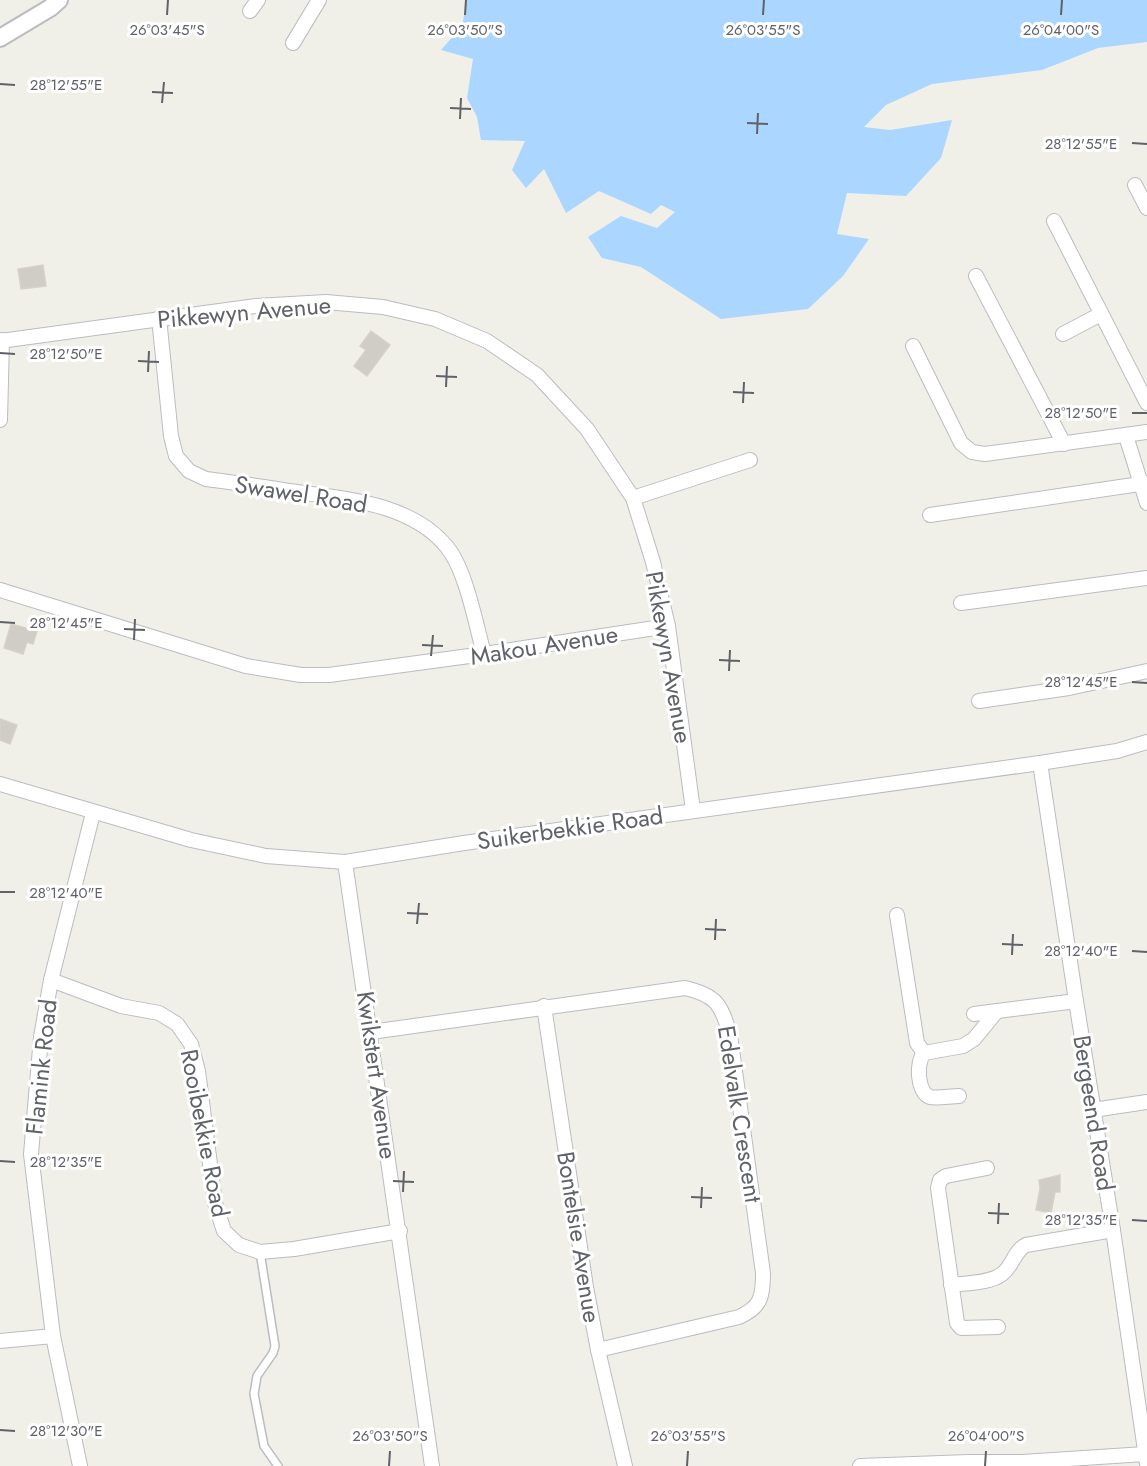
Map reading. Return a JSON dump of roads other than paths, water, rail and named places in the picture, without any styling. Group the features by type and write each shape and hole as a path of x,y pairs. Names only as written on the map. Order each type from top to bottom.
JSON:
{"street":[{"path":"0,38 50,8 59,0"},
{"path":"293,43 319,0"},
{"path":"1135,185 1147,208"},
{"path":"1054,221 1147,403"},
{"path":"976,276 1064,444"},
{"name":"Pikkewyn Avenue","path":"1,340 256,306 326,302 383,307 435,319 488,341 537,375 587,429 633,498 653,562 668,626 693,810"},
{"path":"1063,334 1101,314"},
{"name":"Swawel Road","path":"159,318 171,436 176,456 189,471 206,479 362,501 397,512 428,529 448,548 461,573 484,654"},
{"path":"0,420 1,340"},
{"path":"913,346 952,429 961,443 972,452 985,454 1147,432"},
{"path":"1126,436 1144,483 1147,503"},
{"path":"633,498 750,460"},
{"path":"930,515 1144,483"},
{"path":"961,603 1147,578"},
{"name":"Makou Avenue","path":"0,590 246,666 301,675 329,675 668,626"},
{"path":"979,701 1070,688 1147,671"},
{"name":"Suikerbekkie Road","path":"0,784 191,840 266,856 345,862 693,810 1040,763 1117,751 1147,742"},
{"name":"Bergeend Road","path":"1040,763 1113,1230 1146,1459"},
{"name":"Flamink Road","path":"80,1466 52,1336 31,1155 40,1037 51,980 93,813"},
{"name":"Kwikstert Avenue","path":"345,862 400,1231 432,1466"},
{"path":"897,915 914,1029 917,1043 924,1053"},
{"name":"Rooibekkie Road","path":"51,980 121,1006 159,1012 177,1024 191,1044 198,1071 216,1203 224,1231 239,1245 260,1252"},
{"name":"Edelvalk Crescent","path":"371,1032 685,988 702,991 715,999 724,1013 730,1035 764,1273 759,1304 752,1311 739,1317 598,1350"},
{"path":"974,1014 1076,1001"},
{"name":"Bontelsie Avenue","path":"544,1006 586,1287 625,1466"},
{"path":"959,1096 931,1097 925,1094 920,1083 918,1067 921,1057 924,1053 963,1046 974,1039 997,1011"},
{"path":"1093,1110 1147,1102"},
{"path":"987,1168 946,1176 940,1180 938,1188 957,1323 961,1328 998,1327"},
{"path":"951,1285 1001,1275 1020,1248 1026,1245 1113,1230"},
{"path":"260,1252 336,1243 400,1231"},
{"path":"0,1341 52,1336"},
{"path":"860,1466 1146,1459"}],"lane":[{"path":"260,1252 275,1346 273,1353 257,1376 254,1394 264,1446 278,1466"}],"water":[{"path":"467,0 1147,0 1147,42 1098,48 1042,70 932,84 886,105 864,127 890,130 952,120 941,158 906,196 847,193 837,234 869,239 843,276 808,309 721,319 641,267 602,258 588,237 621,216 657,228 675,212 661,205 651,214 599,191 566,213 544,169 526,188 512,170 525,141 481,140 477,117 467,98 473,59 441,50 462,26"}]}
